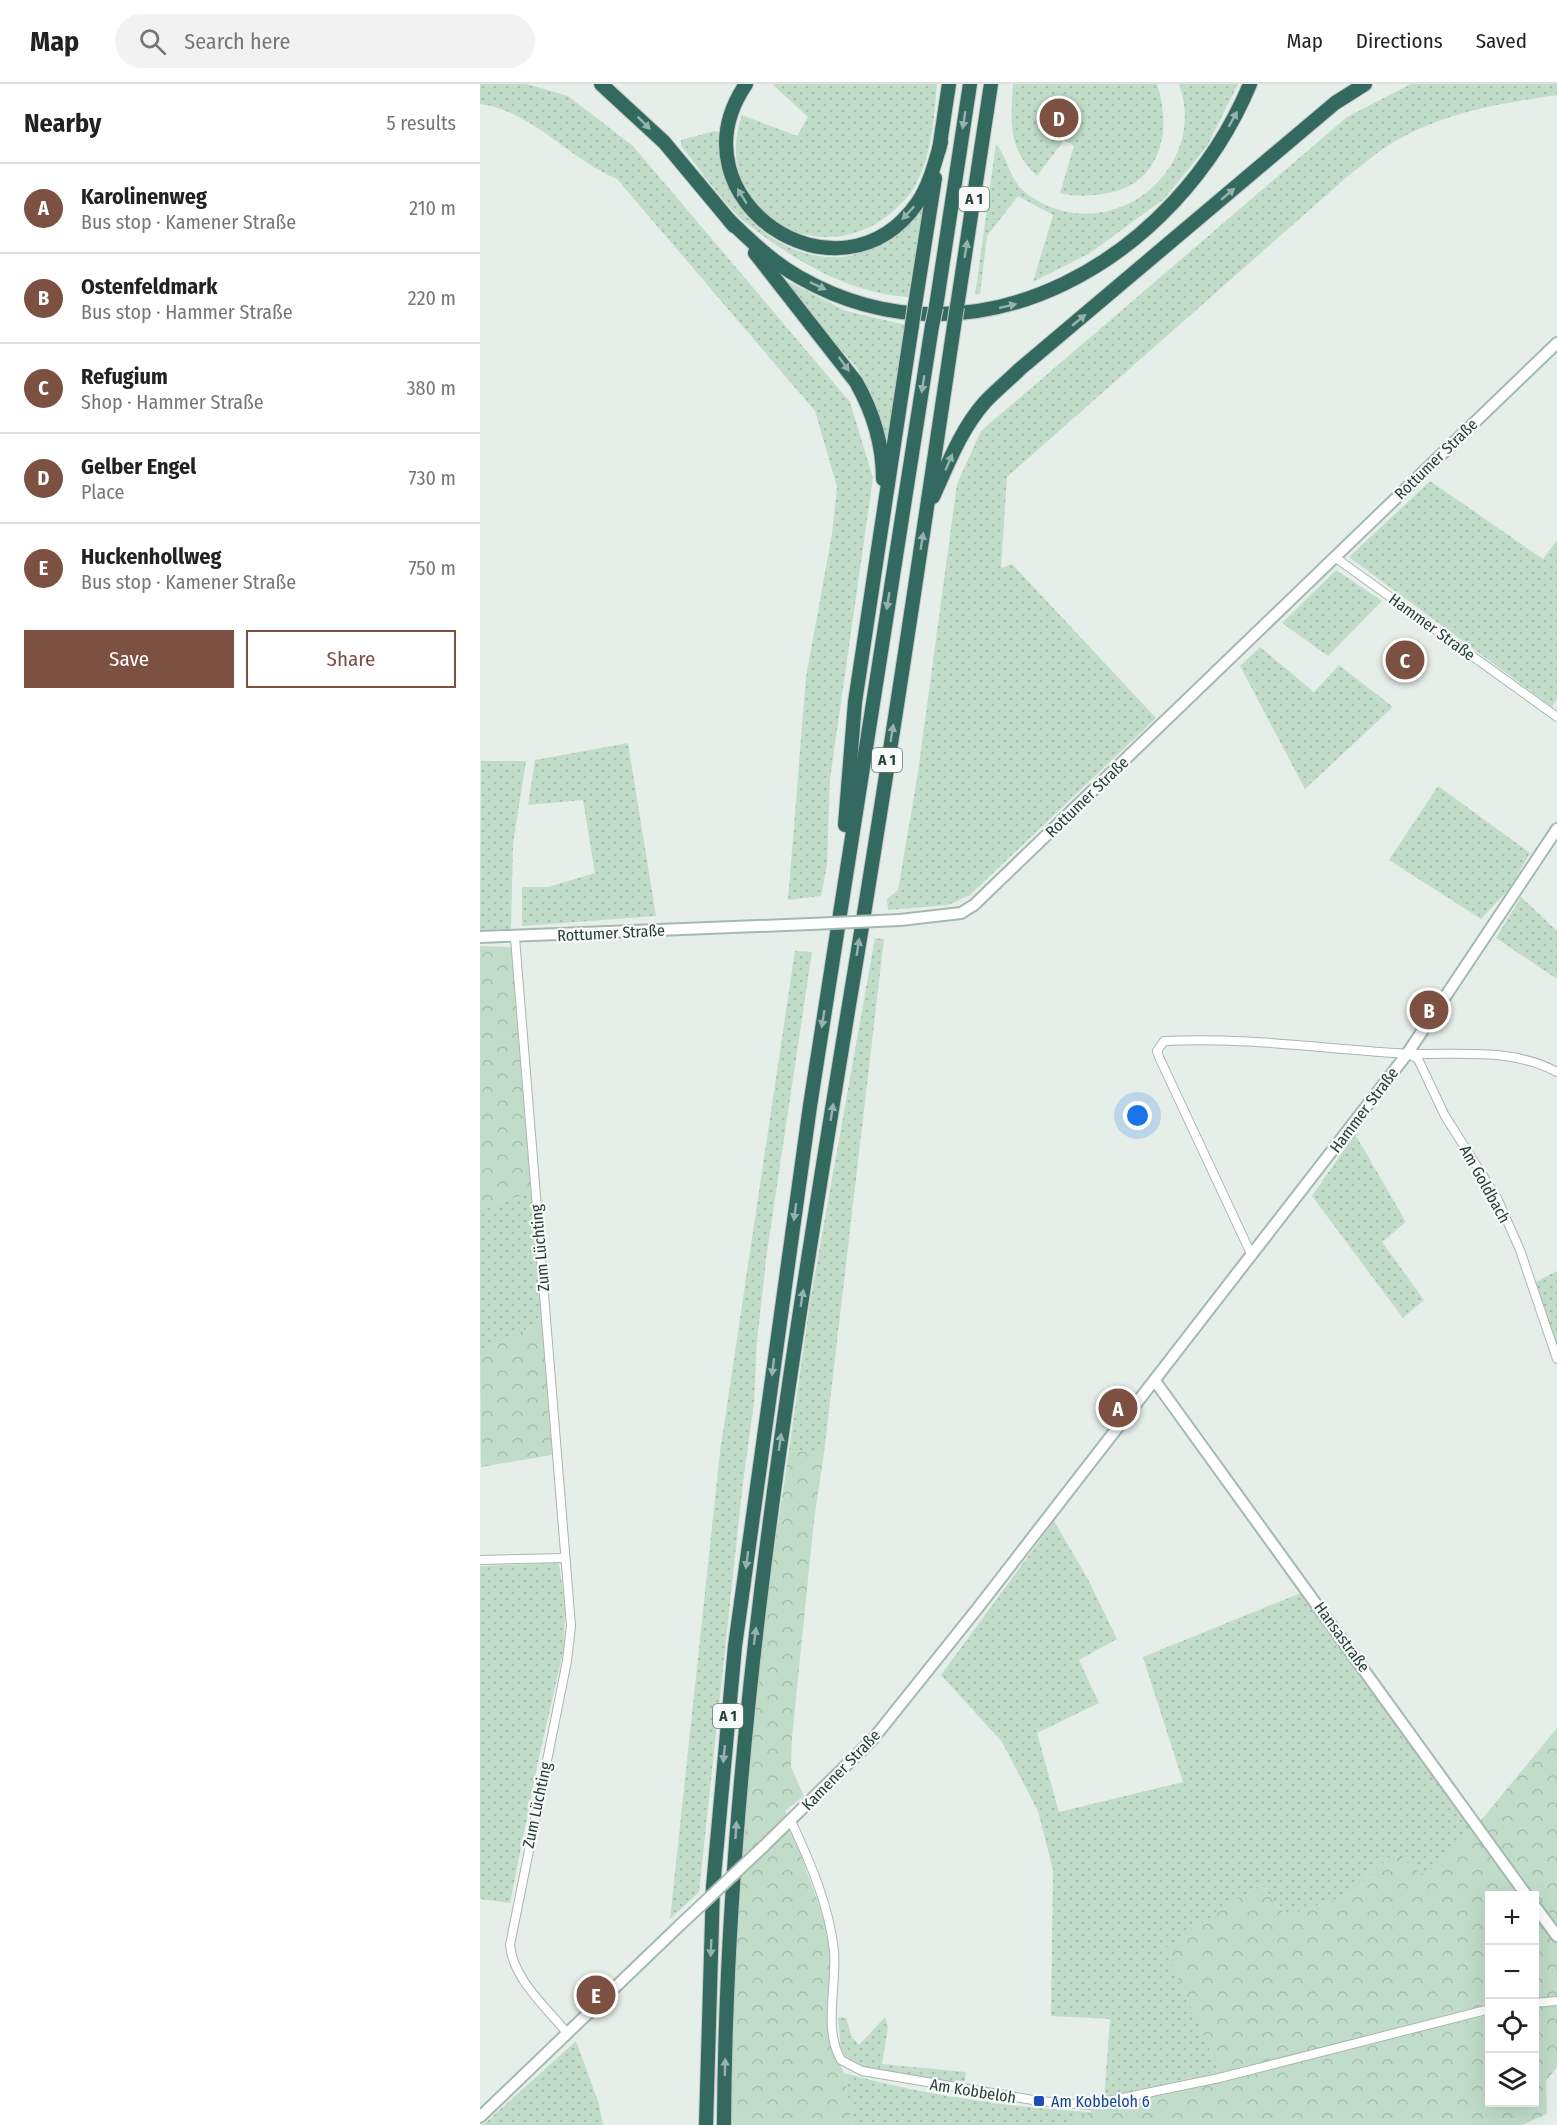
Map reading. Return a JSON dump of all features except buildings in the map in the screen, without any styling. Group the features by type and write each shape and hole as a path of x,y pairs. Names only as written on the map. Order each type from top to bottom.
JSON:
{"highway":[{"path":"601,84 664,142 840,358 869,405 879,435 883,470 883,517"},
{"path":"746,84 735,103 729,123 729,165 736,187 758,219 775,232 795,241 820,248 845,247 869,241 889,230 908,216 920,200 941,142"},
{"path":"844,878 844,827 855,702 949,84"},
{"name":"A 1","path":"706,2125 713,1887 735,1646 780,1309 844,878 970,84"},
{"name":"A 1","path":"724,2125 731,1899 754,1642 793,1355 926,515 991,84"},
{"path":"729,220 768,256 799,277 865,304 898,311 949,314 978,312 1015,305 1057,289 1086,272 1147,229 1172,204 1209,159 1250,84"},
{"path":"926,515 953,452 967,426 985,402 1020,369 1335,103 1365,84"}],"street":[{"name":"Rottumer Straße","path":"480,937 515,938 900,920 961,913 974,905 1557,343"},
{"name":"Hammer Straße","path":"1336,558 1557,717"},
{"name":"Hammer Straße","path":"1155,1380 1407,1054 1557,830"},
{"name":"Zum Lüchting","path":"515,938 571,1626 567,1661 510,1945 511,1959 517,1971 567,2033"},
{"path":"1252,1256 1159,1057 1160,1045 1164,1041 1221,1039 1407,1054 1511,1056 1531,1060 1557,1072"},
{"name":"Am Goldbach","path":"1407,1054 1418,1059 1445,1116 1497,1198 1520,1250 1557,1359"},
{"name":"Kamener Straße","path":"480,2117 791,1821 873,1739 1155,1380"},
{"name":"Hansastraße","path":"1155,1380 1523,1891"},
{"path":"480,1560 564,1558"},
{"name":"Am Kobbeloh","path":"791,1821 813,1869 828,1920 835,1970 834,2045 841,2060 862,2071 1028,2100 1089,2105 1230,2075 1485,2010"},
{"path":"1539,1912 1557,1936"},
{"path":"1539,2003 1557,2001"}],"green space":[{"path":"480,84 527,84 568,96 633,146 850,402 873,478 830,779 827,865 821,896 788,900 806,677 832,534 837,487 815,411 617,179 600,171 517,116 499,108 480,104"},
{"path":"772,84 937,84 929,149 921,174 907,197 891,213 862,230 832,237 803,234 776,222 755,203 741,178 736,148 742,115 797,136 808,117"},
{"path":"1013,84 1157,84 1162,103 1163,121 1162,138 1157,155 1149,169 1137,181 1122,189 1086,196 1060,193 1074,146 1064,140 1037,176 1027,166 1020,155 1013,134"},
{"path":"1179,84 1238,84 1207,146 1164,199 1090,253 1033,282 1053,215 1018,196 987,236 980,294 975,295 996,144 1021,188 1038,201 1068,212 1097,213 1125,205 1149,190 1168,170 1181,144 1185,115"},
{"path":"1411,84 1557,84 1557,95 1495,105 1435,122 1384,148 1348,176 1007,477 1001,568 1012,564 1156,718 970,895 948,905 888,910 887,899 898,890 918,772 957,484 981,431 1347,117"},
{"path":"715,131 720,133 725,174 739,204 765,233 799,251 818,256 838,257 864,252 905,228 924,208 908,297 864,289 824,273 804,263 741,218 722,199 681,146 681,140"},
{"path":"785,280 846,311 906,325 889,444 884,444 879,413 857,368 782,282"},
{"path":"1430,481 1543,559 1557,540 1557,700 1552,707 1349,557"},
{"path":"1336,570 1382,601 1328,656 1282,623"},
{"path":"1260,647 1314,692 1339,665 1393,707 1305,789 1240,666"},
{"path":"628,743 656,916 522,926 522,887 548,887 595,873 583,800 528,805 535,760"},
{"path":"481,761 526,761 513,844 511,929 480,930"},
{"path":"1438,786 1530,853 1510,888 1481,919 1389,860"},
{"path":"1521,897 1557,931 1557,979 1496,938"},
{"path":"875,938 884,939 824,1453 789,1451 810,1302"},
{"path":"480,946 511,947 531,1193 480,1209"},
{"path":"795,951 812,952 767,1252 757,1341 754,1403 743,1482 699,1892 670,1919 720,1452"},
{"path":"1355,1134 1406,1222 1382,1242 1424,1300 1403,1318 1312,1196"},
{"path":"531,1193 542,1322 480,1350 480,1209"},
{"path":"1557,1271 1557,1353 1536,1282"},
{"path":"542,1322 552,1455 481,1467 480,1350"},
{"path":"789,1451 824,1453 814,1520 792,1738 791,1767 804,1796 785,1811 828,1930 831,1971 829,2043 844,2073 852,2125 730,2125 737,1885 767,1597"},
{"path":"1054,1521 1088,1579 1117,1639 1079,1660 1099,1703 1037,1733 1059,1812 1183,1782 1143,1657 1303,1592 1473,1830 1422,1875 1394,1853 1349,1895 1286,1916 1261,1884 1166,1948 1219,2071 1104,2099 1110,2019 1051,2016 1053,1870 1038,1811 1002,1742 941,1675"},
{"path":"559,1563 565,1606 564,1648 538,1762 510,1903 480,1899 480,1566"},
{"path":"1557,1728 1557,2067 1546,2081 1547,2114 1522,2125 1065,2125 1090,2112 1104,2099 1219,2071 1165,1948 1261,1884 1286,1916 1349,1895 1394,1853 1422,1874 1473,1830"},
{"path":"838,2017 846,2018 852,2037 859,2045 885,2017 888,2027 882,2064 966,2072 964,2086 869,2070 855,2065 841,2052"},
{"path":"576,2041 599,2104 603,2125 483,2125"},
{"path":"844,2073 904,2088 966,2099 1090,2112 1065,2125 852,2125"}],"place":[{"name":"Gelber Engel","path":"1059,118"},
{"name":"Refugium","path":"1405,660"},
{"name":"Ostenfeldmark","path":"1429,1010"},
{"name":"Karolinenweg","path":"1118,1408"},
{"name":"Huckenhollweg","path":"596,1995"},
{"name":"Am Kobbeloh 6","path":"1039,2101"}]}
